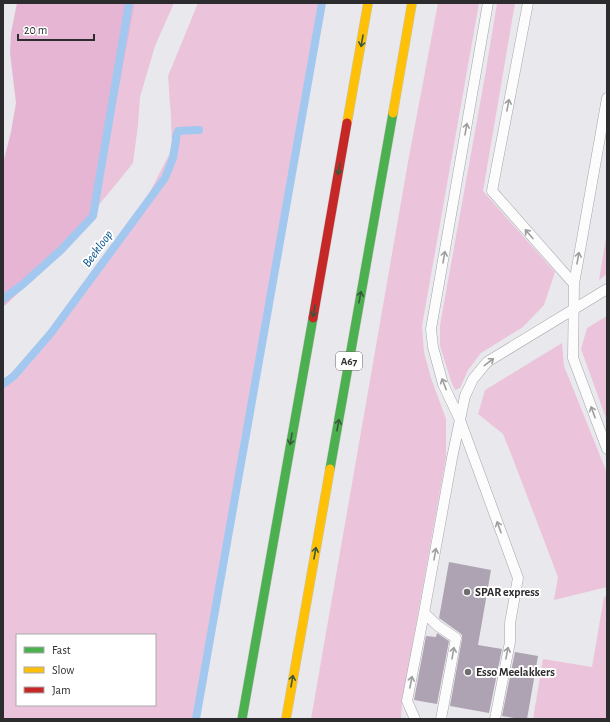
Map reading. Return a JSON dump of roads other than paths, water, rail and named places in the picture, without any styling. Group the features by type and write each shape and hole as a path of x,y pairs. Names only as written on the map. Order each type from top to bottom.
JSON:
{"highway":[{"path":"242,719 368,3"},
{"name":"A67","path":"286,719 412,3"}],"lane":[{"path":"488,3 431,329 433,347 443,384 460,420 518,578 510,623 510,642 495,719"},
{"path":"528,3 492,191 574,284"},
{"path":"607,98 574,284 573,310 573,358 607,449"},
{"path":"415,719 408,701 452,458 465,396 473,379 487,362 607,290"},
{"path":"424,613 438,626 456,638 441,719"}],"waterway":[{"path":"3,299 22,285 61,250 93,216 129,3"},
{"path":"196,719 322,3"},
{"name":"Beekloop","path":"3,384 14,376 51,333 165,178 173,158 178,131 199,130"}],"place":[{"name":"SPAR express","path":"467,592"},
{"name":"Esso Meelakkers","path":"468,672"}]}
